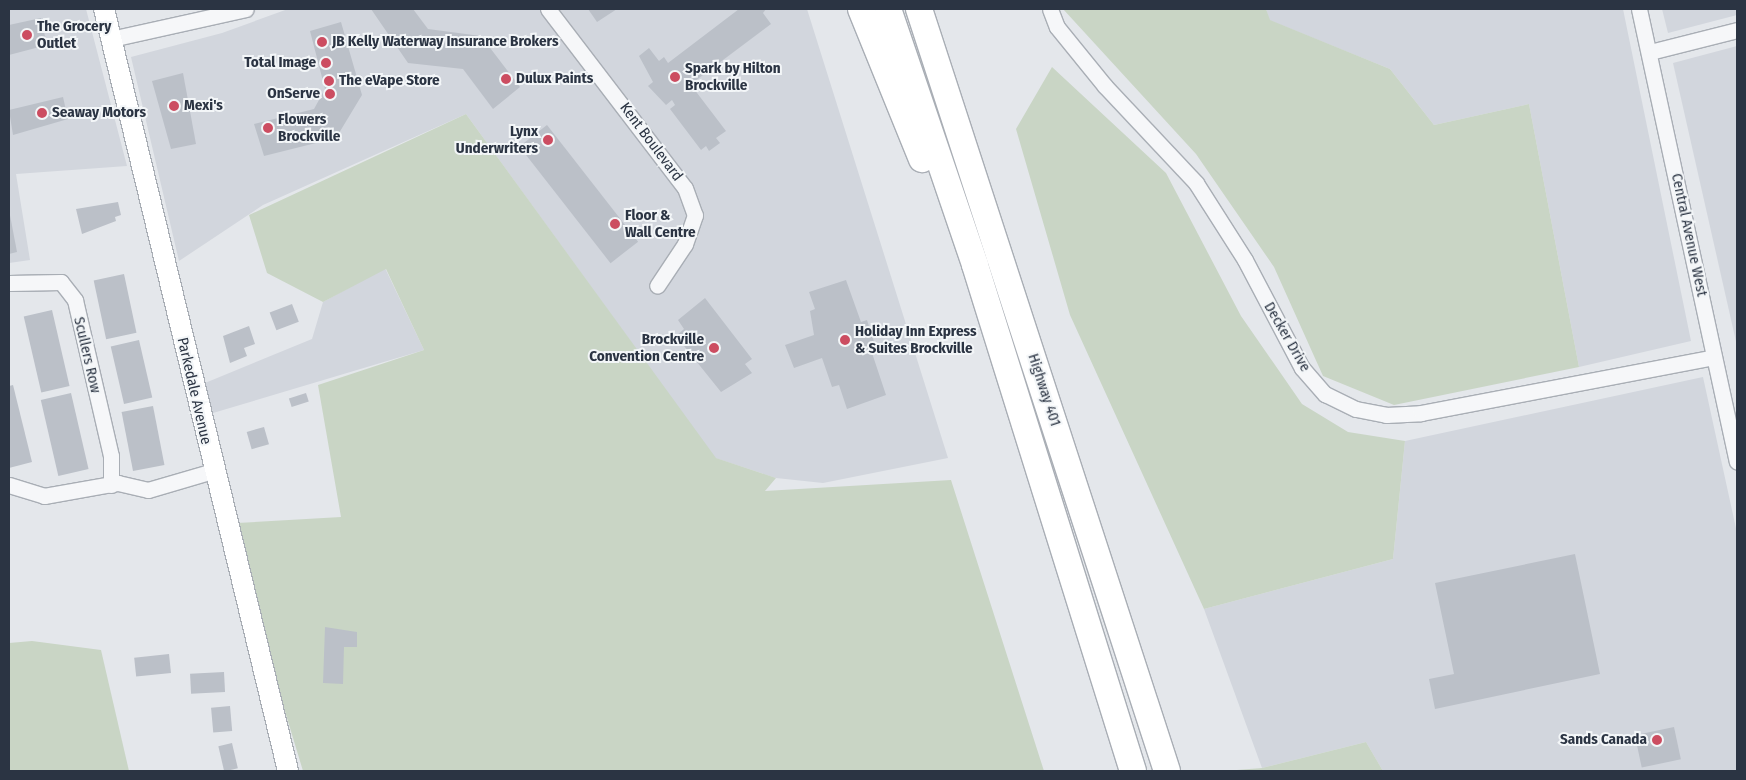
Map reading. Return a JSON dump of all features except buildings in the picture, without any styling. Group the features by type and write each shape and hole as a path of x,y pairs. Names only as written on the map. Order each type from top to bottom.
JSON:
{"highway":[{"path":"861,9 945,215 975,264"},
{"name":"Highway 401","path":"888,9 975,264 1133,771"},
{"name":"Highway 401","path":"919,9 961,130 1167,771"},
{"path":"934,9 959,96 961,130"}],"street":[{"name":"Parkedale Avenue","path":"104,9 213,471 288,771"},
{"path":"111,39 246,9"},
{"name":"Kent Boulevard","path":"548,9 685,188 696,215 685,244 657,286"},
{"name":"Decker Drive","path":"1050,9 1057,27 1105,86 1196,183 1244,260 1302,368 1325,394 1356,409 1386,415 1421,413 1714,357"},
{"name":"Central Avenue West","path":"1639,9 1650,52 1737,462"},
{"path":"1650,52 1737,30"},
{"name":"Scullers Row","path":"9,283 61,282 75,300 110,456 111,485"},
{"path":"9,485 44,496 111,485 148,490 213,471"}],"shaded area":[{"path":"9,9 86,9 127,166 16,174 30,260 9,263"},
{"path":"288,9 807,9 948,458 823,483 776,478 715,458 466,114 263,205 179,261 131,57 222,33"},
{"path":"1266,9 1623,9 1691,341 1579,367 1529,104 1434,125 1390,69 1269,20"},
{"path":"1662,9 1737,9 1737,15 1668,33"},
{"path":"1737,46 1737,346 1673,63"},
{"path":"385,268 424,350 213,413 205,383 312,339 323,302"},
{"path":"1703,377 1737,533 1737,771 1383,771 1366,742 1262,768 1204,609 1393,559 1405,441"}],"green space":[{"path":"1063,9 1266,9 1270,20 1390,69 1434,125 1529,104 1579,367 1394,405 1323,376 1274,267 1196,154"},
{"path":"1052,67 1166,173 1241,316 1302,404 1348,432 1405,441 1393,559 1204,609 1070,315 1016,129"},
{"path":"466,114 716,458 776,478 765,491 951,480 1044,771 303,771 249,592 237,523 341,517 318,385 424,350 386,269 323,302 267,273 249,215"},
{"path":"32,641 101,650 129,771 9,771 9,643"},
{"path":"1366,742 1383,771 1224,771 1262,768"}],"place":[{"name":"The Grocery Outlet","path":"27,35"},
{"name":"JB Kelly Waterway Insurance Brokers","path":"322,42"},
{"name":"Total Image","path":"326,63"},
{"name":"Spark by Hilton Brockville","path":"675,77"},
{"name":"Dulux Paints","path":"506,79"},
{"name":"The eVape Store","path":"329,81"},
{"name":"OnServe","path":"330,94"},
{"name":"Mexi's","path":"174,106"},
{"name":"Seaway Motors","path":"42,113"},
{"name":"Flowers Brockville","path":"268,128"},
{"name":"Lynx Underwriters","path":"548,140"},
{"name":"Floor & Wall Centre","path":"615,224"},
{"name":"Holiday Inn Express & Suites Brockville","path":"845,340"},
{"name":"Brockville Convention Centre","path":"714,348"},
{"name":"Sands Canada","path":"1657,740"}]}
